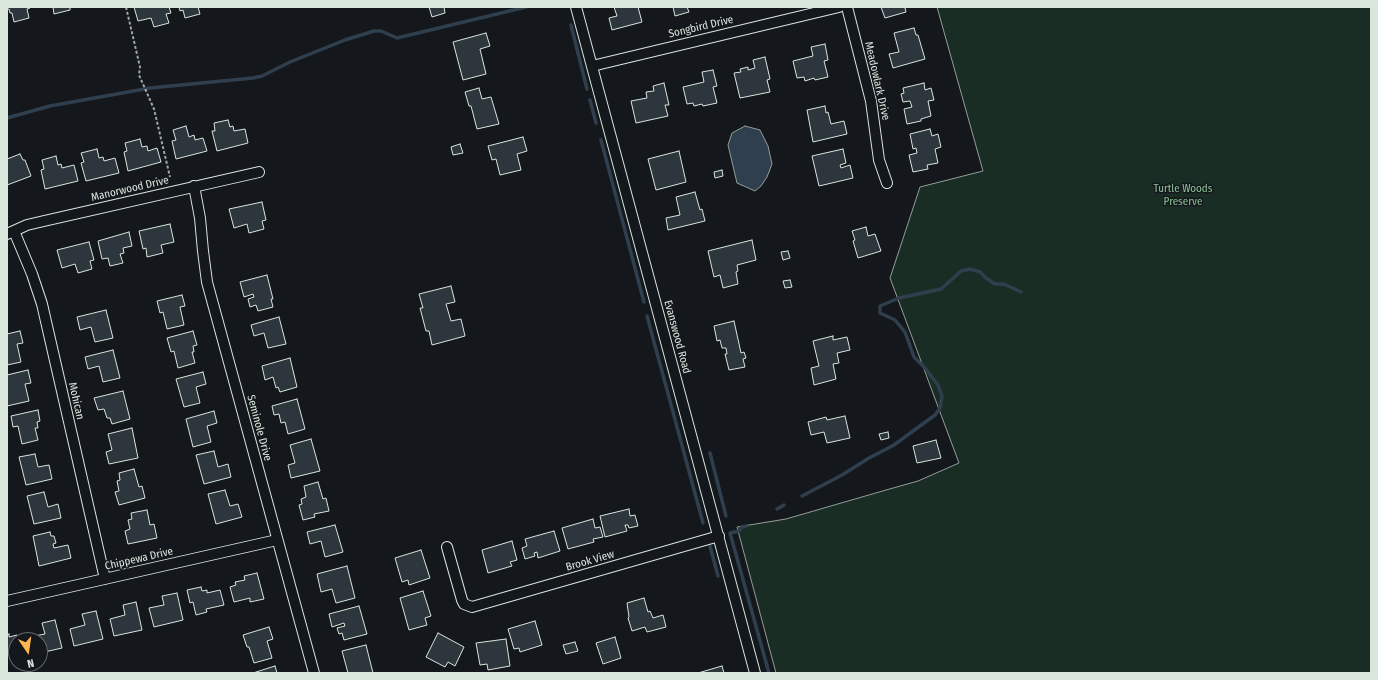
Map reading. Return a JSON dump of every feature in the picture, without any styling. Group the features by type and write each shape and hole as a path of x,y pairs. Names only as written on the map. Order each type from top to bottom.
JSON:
{"street":[{"name":"Evanswood Road","path":"576,7 755,673"},
{"name":"Songbird Drive","path":"592,66 839,7"},
{"name":"Meadowlark Drive","path":"847,7 871,101 879,160 887,183"},
{"name":"Manorwood Drive","path":"11,232 27,225 259,172"},
{"name":"Seminole Drive","path":"194,186 200,218 202,251 207,282 314,673"},
{"name":"Mohican","path":"11,232 32,274 42,304 105,579"},
{"name":"Brook View","path":"447,546 464,604 468,606 478,606 718,536"},
{"name":"Chippewa Drive","path":"7,601 277,540"}],"path":[{"path":"126,7 140,67 139,75 154,109 170,177"}],"green space":[{"name":"Turtle Woods Preserve","path":"937,7 1371,7 1371,673 776,673 737,527 786,519 918,481 959,463 890,278 920,187 983,171"}],"water":[{"path":"745,126 760,130 768,146 772,164 767,177 761,186 755,191 737,183 728,145 732,133"}],"building":[{"path":"7,7 30,7 27,9 29,18 14,22 12,13 10,13"},
{"path":"53,7 70,7 70,10 54,14"},
{"path":"134,7 169,7 171,13 166,14 169,23 154,27 151,18 138,21"},
{"path":"179,7 198,7 200,14 185,18 183,10 180,11"},
{"path":"429,7 444,7 445,13 432,17"},
{"path":"614,7 638,7 642,22 612,30 609,18 617,16"},
{"path":"673,7 687,7 689,12 675,16"},
{"path":"881,7 908,7 905,8 906,12 885,18"},
{"path":"914,28 916,35 918,35 925,59 893,68 889,54 899,52 894,33"},
{"path":"486,33 490,46 480,49 486,74 463,80 453,42"},
{"path":"825,44 828,60 824,61 828,77 815,80 814,78 805,81 804,77 797,78 793,61 813,56 811,47"},
{"path":"765,57 770,79 767,80 770,92 740,98 734,73 741,72 740,69 748,67 748,70 755,68 753,60"},
{"path":"713,70 717,86 713,87 717,103 703,106 702,104 694,106 693,103 687,104 683,87 704,82 702,72"},
{"path":"664,83 669,105 665,105 668,116 636,123 631,101 647,98 646,92 654,91 653,86"},
{"path":"924,83 925,90 931,88 934,100 928,101 931,116 921,119 921,121 907,124 904,109 912,107 910,101 903,102 901,94 904,93 903,88"},
{"path":"479,88 482,99 491,97 499,124 477,129 471,106 469,106 465,92"},
{"path":"825,106 826,113 828,112 831,124 844,121 847,134 813,142 807,110"},
{"path":"228,120 230,127 233,126 234,131 245,129 248,143 217,151 212,131 215,131 214,123"},
{"path":"186,126 189,137 194,135 195,140 203,138 207,151 176,159 172,141 176,140 173,130"},
{"path":"930,129 932,136 938,134 941,147 935,149 938,163 927,165 928,169 913,172 909,155 917,153 916,148 913,149 910,134"},
{"path":"523,137 527,151 517,154 521,170 500,175 496,159 492,160 488,146"},
{"path":"140,139 142,147 147,146 148,151 157,148 161,162 128,171 124,152 127,151 125,143"},
{"path":"460,144 463,153 453,155 451,147"},
{"path":"97,149 99,158 103,157 104,161 115,158 119,173 86,181 81,163 84,162 81,153"},
{"path":"843,149 846,163 840,165 841,168 850,165 853,178 819,186 812,156"},
{"path":"679,151 686,182 656,190 648,159"},
{"path":"20,154 23,160 25,160 31,176 7,185 7,159"},
{"path":"56,156 58,165 61,164 62,168 74,165 78,181 45,189 41,170 44,169 42,160"},
{"path":"722,170 723,176 715,178 714,172"},
{"path":"695,192 705,221 668,230 666,218 680,215 676,197"},
{"path":"262,202 266,220 262,221 264,229 249,233 247,224 234,228 229,209"},
{"path":"170,224 174,242 161,245 163,253 147,257 146,248 143,249 139,231"},
{"path":"866,227 868,236 875,234 881,251 858,258 852,231"},
{"path":"129,232 132,246 123,248 124,253 120,254 123,263 110,266 108,258 102,259 98,241"},
{"path":"752,240 756,260 737,265 738,271 736,272 738,284 723,288 720,275 714,277 708,251"},
{"path":"89,242 94,260 90,261 92,269 78,273 75,264 62,268 57,250"},
{"path":"788,251 790,258 783,260 781,252"},
{"path":"267,275 273,299 271,299 273,307 258,311 256,305 250,307 248,299 254,297 253,294 244,297 240,282"},
{"path":"790,280 792,287 785,288 783,281"},
{"path":"451,286 455,302 446,304 451,321 461,319 465,336 432,345 429,331 426,331 420,308 423,308 419,294"},
{"path":"182,295 185,306 180,307 184,325 167,329 163,312 160,313 157,301"},
{"path":"106,310 113,338 95,342 91,327 80,330 77,317"},
{"path":"279,317 286,344 268,348 264,333 254,336 251,325"},
{"path":"734,321 741,353 744,352 746,358 743,359 745,367 729,370 725,354 727,354 726,348 722,348 720,340 717,341 714,326"},
{"path":"20,331 23,343 17,344 21,362 7,365 7,334"},
{"path":"193,331 197,345 193,346 194,352 192,352 195,363 178,368 174,351 171,352 167,338"},
{"path":"833,336 833,340 847,337 850,350 837,353 839,363 833,364 836,379 814,385 811,368 819,366 813,341"},
{"path":"113,350 120,378 103,382 99,366 88,369 85,357"},
{"path":"290,358 297,387 280,392 278,387 276,388 273,377 265,380 262,366"},
{"path":"28,370 31,383 25,384 29,401 7,406 7,375"},
{"path":"203,372 206,384 196,387 200,403 184,407 176,379"},
{"path":"123,391 130,419 112,424 110,418 107,418 104,409 98,410 94,398"},
{"path":"297,399 305,429 288,434 285,422 281,423 279,414 274,415 272,406"},
{"path":"38,410 40,421 37,422 38,428 35,428 38,440 22,444 18,426 13,427 11,416"},
{"path":"214,411 217,423 207,426 211,442 193,447 186,419"},
{"path":"845,416 850,438 827,443 824,432 811,435 808,422 826,417 827,420"},
{"path":"132,428 138,458 109,464 106,452 112,450 108,434"},
{"path":"888,432 889,438 881,440 879,434"},
{"path":"311,439 320,471 291,478 288,465 295,463 290,445"},
{"path":"936,440 941,458 917,463 913,446"},
{"path":"214,451 218,467 228,464 231,477 204,484 196,455"},
{"path":"35,454 38,467 49,465 52,479 26,485 19,457"},
{"path":"134,469 139,487 142,486 145,498 119,505 115,492 119,491 117,481 120,480 119,473"},
{"path":"318,482 323,499 326,498 329,511 314,514 315,517 303,520 299,505 302,504 301,499 306,497 304,486"},
{"path":"225,490 230,506 238,504 242,517 216,524 208,494"},
{"path":"44,492 48,507 58,504 61,518 34,524 27,496"},
{"path":"629,509 630,516 635,515 638,526 629,528 628,525 625,525 627,531 605,537 600,516"},
{"path":"147,510 150,525 154,524 157,538 128,544 125,531 130,529 128,520 132,519 131,513"},
{"path":"593,519 595,528 600,527 603,537 593,539 594,542 568,549 562,528"},
{"path":"335,525 343,552 325,557 321,541 310,544 307,532"},
{"path":"554,531 560,551 538,558 537,552 534,553 535,556 525,559 522,548 527,546 525,539"},
{"path":"50,532 51,536 54,536 56,543 53,544 54,548 68,545 71,558 39,566 33,536"},
{"path":"512,541 517,560 510,562 512,566 488,573 482,550"},
{"path":"421,550 430,578 409,585 408,580 402,582 395,558"},
{"path":"347,566 355,598 336,603 332,589 321,592 317,574"},
{"path":"257,573 264,599 250,602 250,598 234,602 230,587 236,585 235,582 245,580 244,576"},
{"path":"201,587 202,591 207,590 207,593 220,590 224,605 206,609 207,612 196,615 193,602 190,603 187,590"},
{"path":"423,591 431,616 425,618 427,625 409,630 400,598"},
{"path":"177,593 183,620 154,627 149,608 164,605 162,596"},
{"path":"644,598 648,612 650,611 653,618 663,615 666,627 647,632 645,627 632,631 628,618 627,603"},
{"path":"136,602 142,630 114,636 110,619 125,615 123,605"},
{"path":"359,606 367,634 344,640 342,633 339,634 337,628 345,626 344,623 332,627 329,614"},
{"path":"96,611 103,639 74,646 70,629 85,625 82,614"},
{"path":"55,620 62,648 48,651 48,632 44,632 42,623"},
{"path":"535,621 542,645 520,652 519,648 514,649 508,629"},
{"path":"269,627 273,639 267,641 272,658 254,663 243,635"},
{"path":"438,633 464,647 455,666 448,662 445,667 426,657"},
{"path":"8,634 7,655 7,635"},
{"path":"615,637 621,658 603,664 596,643"},
{"path":"506,639 510,666 488,670 487,664 480,665 476,643"},
{"path":"575,642 578,651 566,654 563,645"},
{"path":"366,645 373,673 348,673 342,651"},
{"path":"275,666 277,673 253,673"},
{"path":"722,666 724,673 698,673"}],"waterway":[{"path":"7,118 50,106 150,88 253,78 262,76 290,62 345,40 374,31 381,31 397,38 526,7"},
{"path":"571,25 587,89"},
{"path":"590,100 596,123"},
{"path":"601,140 644,302"},
{"path":"802,496 894,445 935,415 940,408 942,396 938,385 914,357 905,332 895,320 880,313 880,306 899,298 941,289 961,271 970,269 980,272 995,284 1004,284 1021,292"},
{"path":"647,316 703,523"},
{"path":"710,453 726,516"},
{"path":"777,509 784,505"},
{"path":"746,526 742,527 739,531 730,533 769,673"},
{"path":"710,546 718,576"}]}
